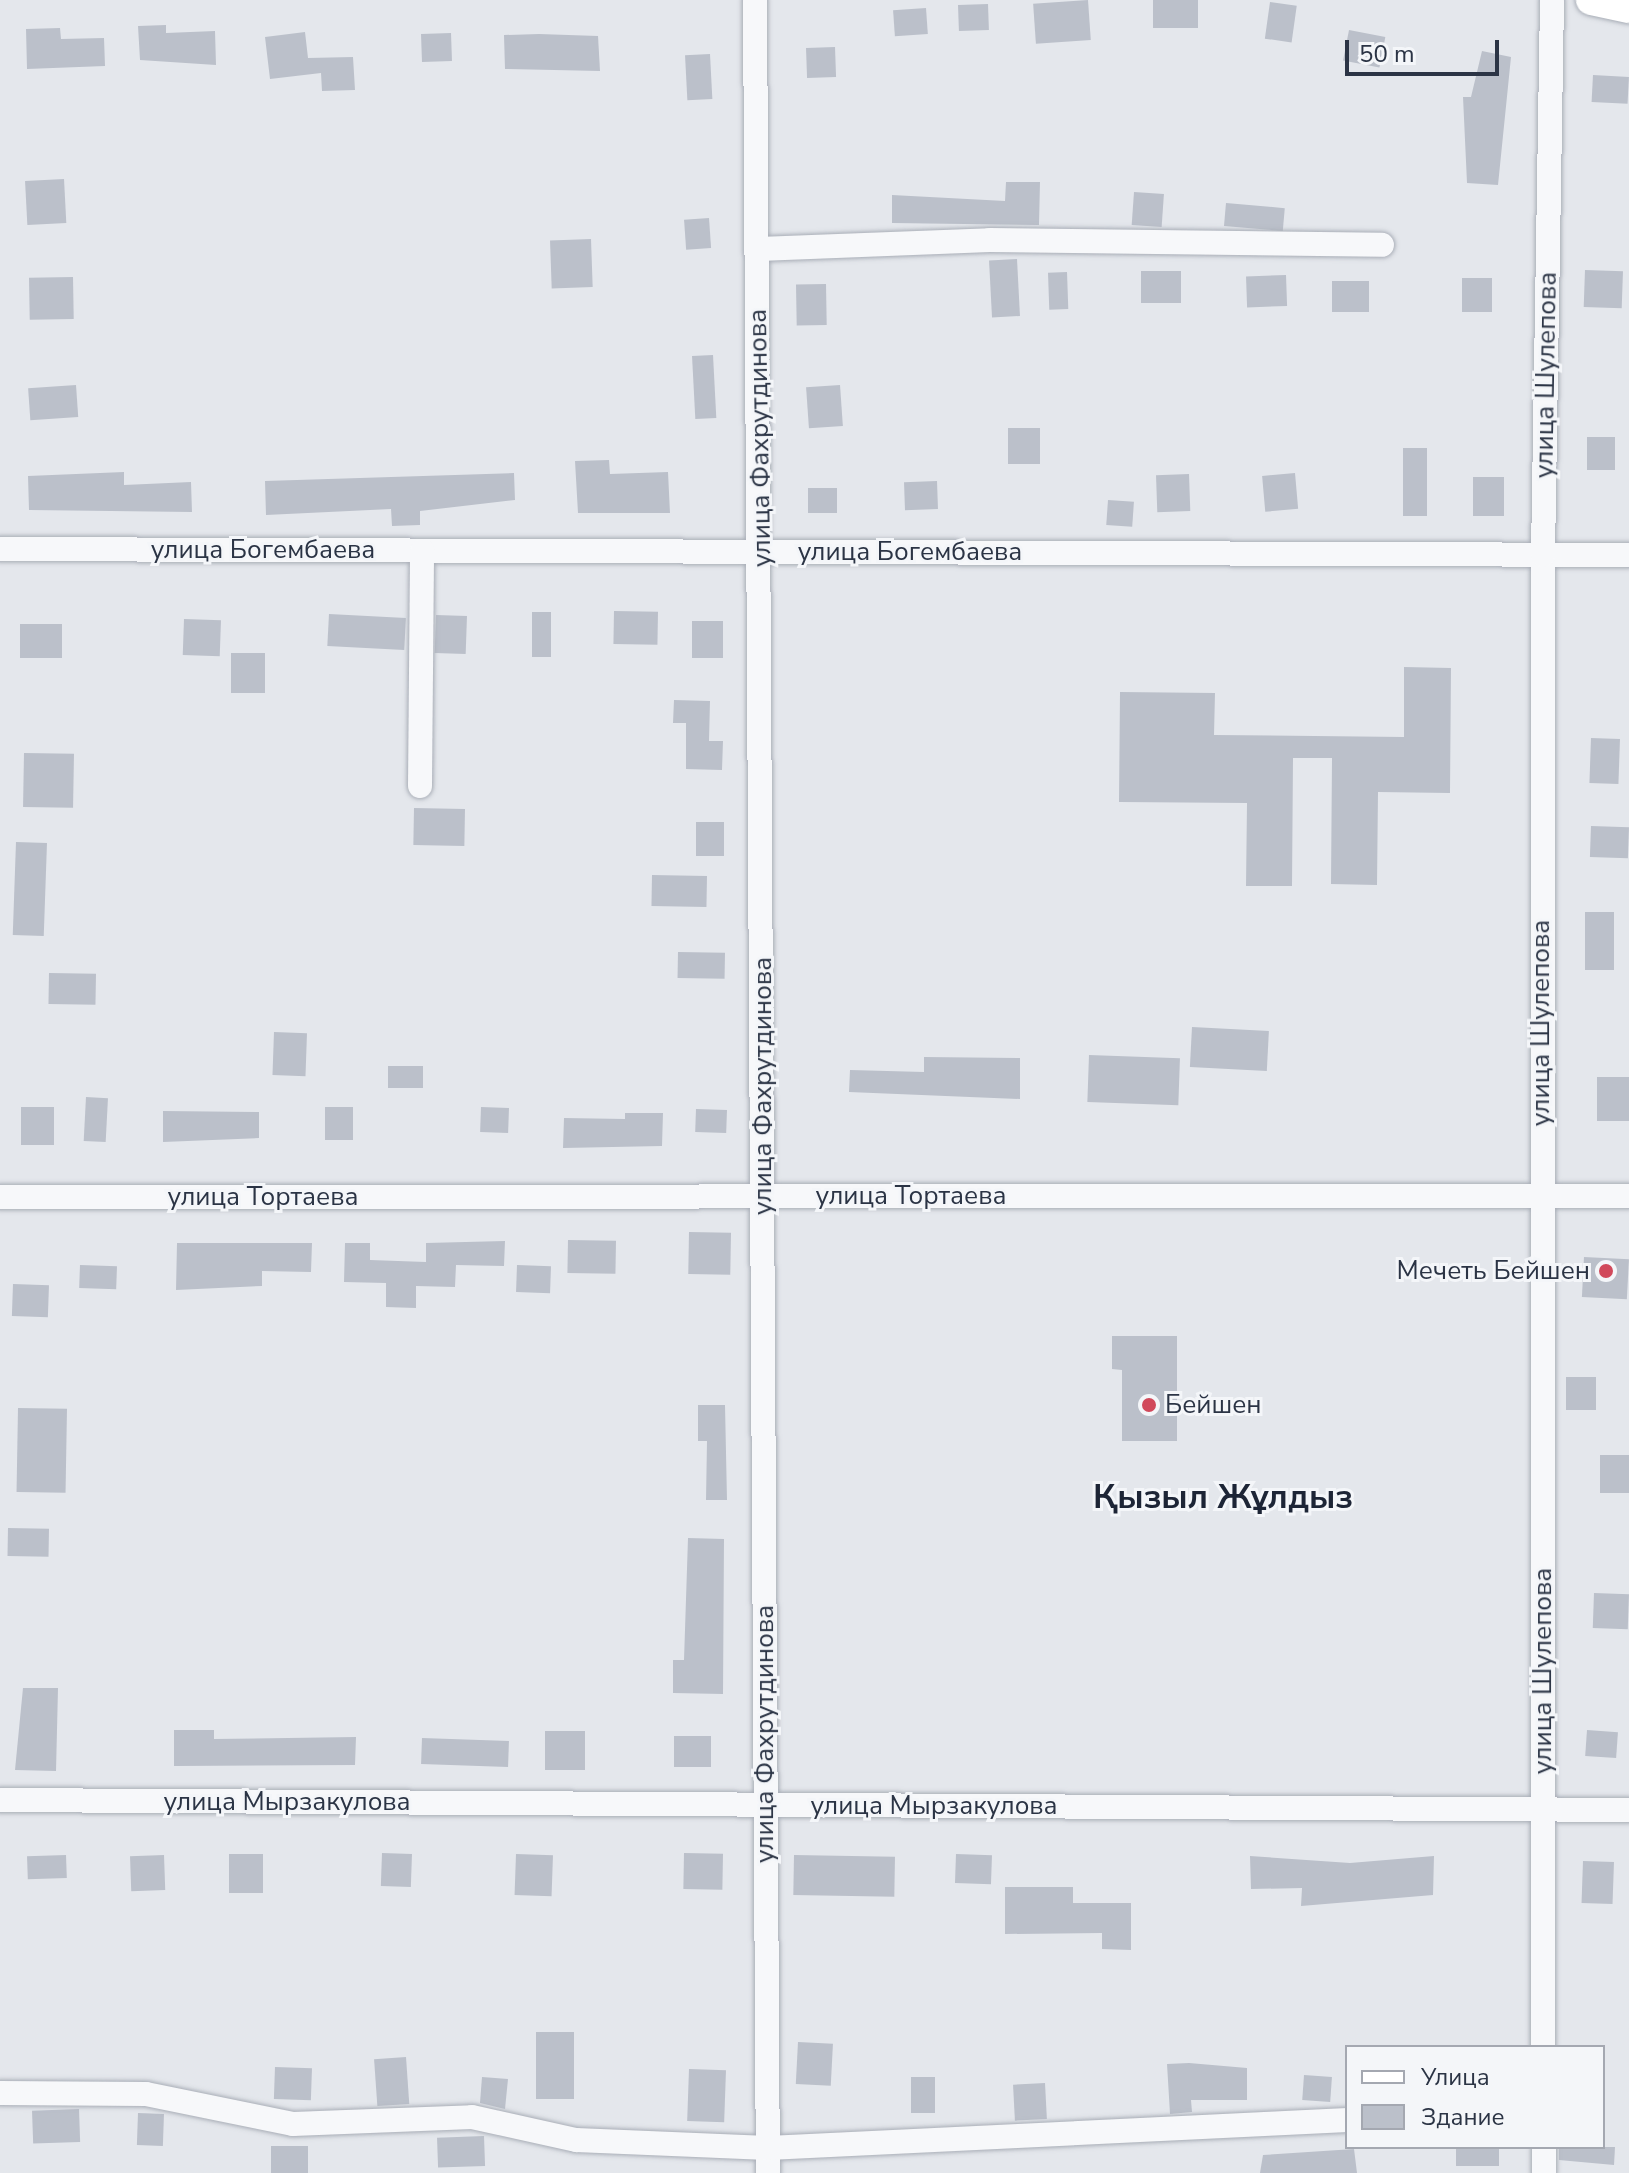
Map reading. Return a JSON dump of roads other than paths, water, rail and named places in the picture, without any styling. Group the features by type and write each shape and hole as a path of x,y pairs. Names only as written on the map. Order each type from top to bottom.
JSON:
{"main road":[{"path":"1591,0 1629,8"}],"street":[{"name":"улица Фахрутдинова","path":"755,0 762,552 768,2173"},
{"name":"улица Шулепова","path":"1543,2045 1540,1196 1543,555 1552,0"},
{"path":"759,249 990,240 1382,245"},
{"name":"улица Богембаева","path":"0,549 1629,555"},
{"path":"420,786 422,551"},
{"name":"улица Тортаева","path":"0,1197 1629,1196"},
{"name":"улица Мырзакулова","path":"0,1800 1629,1810"},
{"path":"0,2093 146,2094 293,2124 472,2117 576,2140 768,2148 1345,2120"},
{"path":"1544,2149 1544,2173"}],"place":[{"name":"Мечеть Бейшен","path":"1606,1271"},
{"name":"Бейшен","path":"1149,1405"}],"district":[{"name":"Қызыл Жұлдыз","path":"1223,1498"}]}
